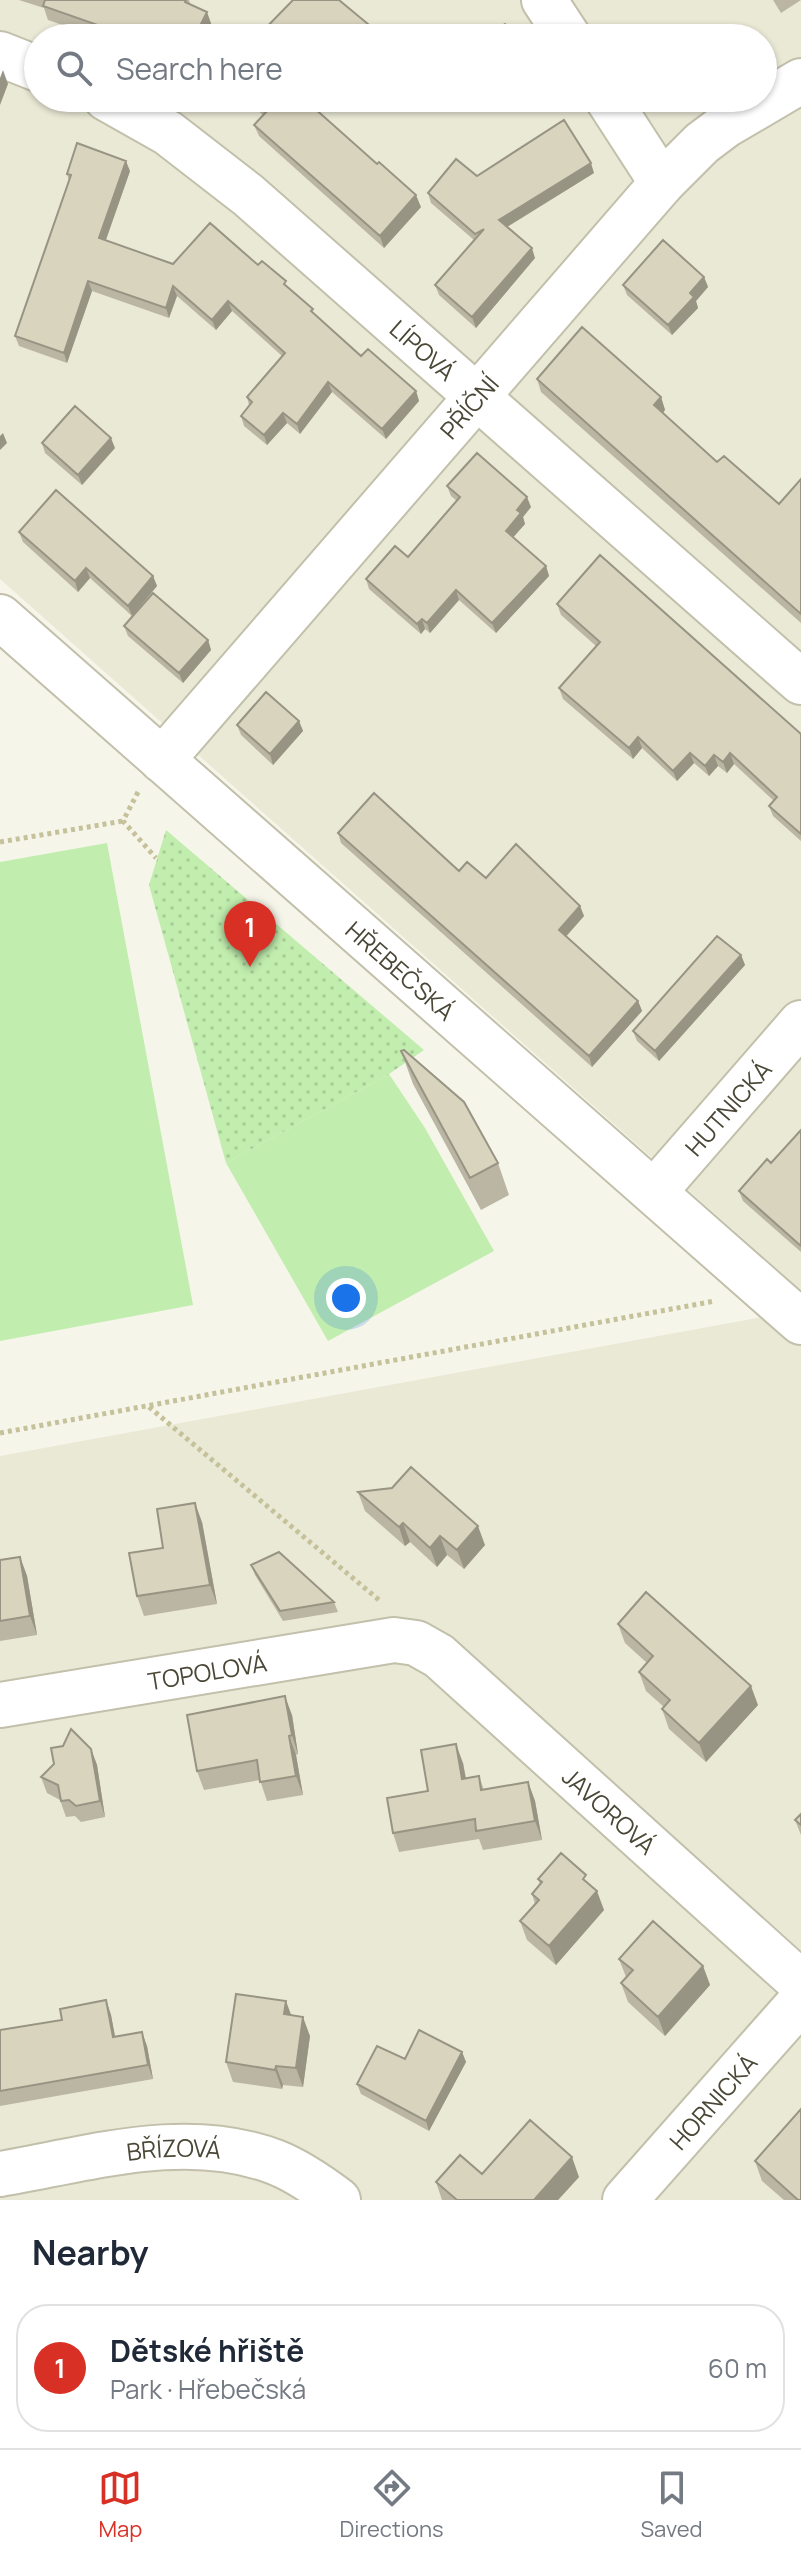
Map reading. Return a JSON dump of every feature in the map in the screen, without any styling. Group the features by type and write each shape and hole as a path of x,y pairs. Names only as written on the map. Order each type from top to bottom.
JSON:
{"street":[{"path":"544,0 560,24"},
{"path":"0,54 24,63"},
{"name":"PŘÍČNÍ","path":"777,95 801,81"},
{"name":"LÍPOVÁ","path":"131,112 168,133 248,195 801,682"},
{"path":"616,112 662,183"},
{"name":"PŘÍČNÍ","path":"162,760 662,183 702,143 748,112"},
{"name":"HŘEBEČSKÁ","path":"0,617 801,1322"},
{"name":"HUTNICKÁ","path":"654,1192 801,1023"},
{"name":"TOPOLOVÁ","path":"0,1705 394,1640 416,1643"},
{"name":"JAVOROVÁ","path":"416,1643 439,1656 801,1983"},
{"name":"HORNICKÁ","path":"625,2200 801,2001"},
{"name":"BŘÍZOVÁ","path":"0,2174 163,2147 200,2146 275,2162 309,2178 338,2200"}],"path":[{"path":"123,821 131,801"},
{"path":"0,842 123,821"},
{"path":"123,821 156,858"},
{"path":"0,1433 767,1292"},
{"path":"149,1407 388,1607 416,1643"}],"shaded area":[{"path":"0,0 801,0 801,1290 0,579"},
{"path":"801,1310 801,2200 0,2200 0,1456"}],"green space":[{"path":"166,830 424,1050 389,1074 226,1163 149,885"},
{"path":"107,843 193,1305 0,1341 0,862"},
{"path":"389,1074 425,1128 494,1251 328,1341 226,1163"}],"building":[{"path":"45,0 186,0 207,12 201,24 94,24 43,6"},
{"path":"293,0 339,0 368,24 270,24"},
{"path":"266,112 319,112 416,195 380,236 254,125"},
{"path":"564,120 591,163 499,220 532,248 472,317 435,285 484,229 475,234 428,193 456,159 477,176"},
{"path":"77,143 126,161 99,238 173,264 210,223 258,265 262,261 286,281 284,284 313,309 311,311 361,356 368,349 416,391 382,429 328,382 297,424 283,413 264,435 241,416 252,402 247,397 285,353 228,301 212,320 173,286 166,308 88,281 64,353 15,336 71,175 67,174"},
{"path":"663,240 704,277 690,293 694,297 668,325 623,285"},
{"path":"582,327 661,397 654,405 717,462 724,456 779,504 801,479 801,614 537,379"},
{"path":"75,406 111,438 78,475 42,443"},
{"path":"477,453 527,497 517,510 521,513 506,531 546,566 492,623 456,590 427,623 422,619 417,624 366,579 395,546 408,557 460,497 447,486"},
{"path":"56,490 153,576 128,606 86,568 75,581 19,532"},
{"path":"600,555 801,734 801,834 769,806 777,797 730,753 723,762 714,755 705,766 690,753 673,771 638,737 629,748 559,688 600,642 557,604"},
{"path":"153,593 208,640 179,673 124,626"},
{"path":"266,692 299,721 270,754 237,725"},
{"path":"374,793 459,871 467,862 486,878 516,844 580,906 559,930 638,1001 589,1056 338,833"},
{"path":"717,936 741,955 655,1051 633,1031"},
{"path":"404,1050 464,1102 498,1163 470,1178 401,1051"},
{"path":"801,1130 801,1246 739,1191 767,1159 771,1163"},
{"path":"411,1467 478,1526 457,1550 440,1536 430,1548 403,1523 399,1527 358,1492 392,1488"},
{"path":"195,1503 210,1585 137,1596 129,1553 163,1548 157,1509"},
{"path":"279,1552 334,1602 280,1611 251,1565"},
{"path":"20,1557 30,1616 0,1621 0,1560"},
{"path":"646,1592 751,1686 699,1743 662,1709 670,1700 639,1672 653,1656 618,1624"},
{"path":"285,1696 296,1776 260,1782 257,1760 197,1771 187,1715"},
{"path":"71,1729 91,1749 100,1801 76,1806 69,1800 61,1801 58,1785 41,1777 54,1764 51,1748 63,1746"},
{"path":"456,1744 462,1779 479,1776 481,1790 528,1782 535,1821 476,1831 475,1819 393,1833 387,1798 428,1791 421,1750"},
{"path":"561,1853 586,1875 583,1879 597,1891 549,1946 520,1921 539,1900 532,1894 542,1882 538,1879"},
{"path":"653,1921 703,1966 658,2017 621,1983 633,1970 619,1959"},
{"path":"236,1994 286,2001 284,2014 303,2017 296,2068 276,2066 275,2070 226,2062"},
{"path":"106,2000 113,2037 142,2032 148,2065 0,2091 0,2030 62,2020 60,2009"},
{"path":"419,2030 462,2052 426,2121 357,2084 377,2046 405,2059"},
{"path":"801,2109 801,2200 798,2200 755,2161"},
{"path":"530,2120 572,2157 534,2200 457,2200 436,2182 460,2155 482,2174"}],"place":[{"name":"Dětské hřiště","path":"250,967"}]}
